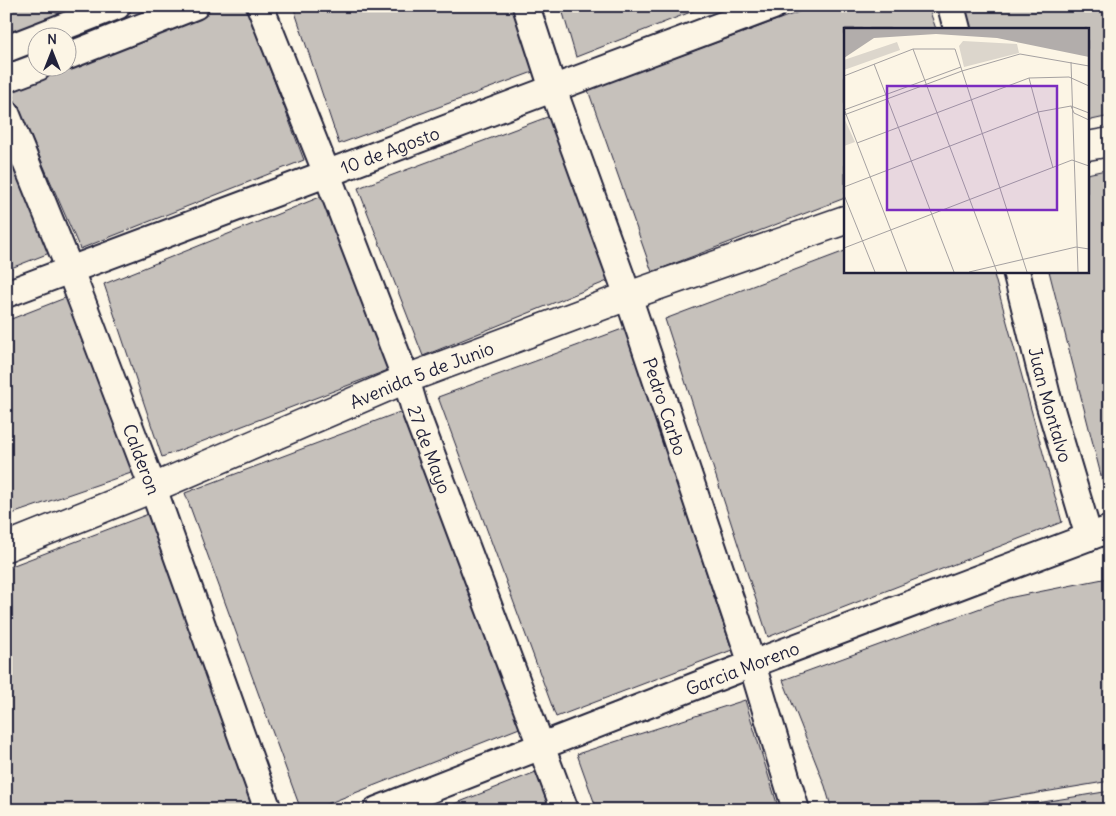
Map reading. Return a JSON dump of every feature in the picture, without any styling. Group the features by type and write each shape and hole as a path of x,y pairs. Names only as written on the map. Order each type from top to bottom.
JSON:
{"main road":[{"path":"1088,146 1110,142"},
{"name":"Avenida 5 de Junio","path":"6,547 153,488 406,379 628,296 844,220"}],"street":[{"path":"6,49 117,6"},
{"path":"78,52 195,6"},
{"name":"27 de Mayo","path":"260,6 406,379 416,413 565,810"},
{"name":"Pedro Carbo","path":"526,6 553,89 628,296 752,664 796,810"},
{"name":"10 de Agosto","path":"6,294 773,6"},
{"path":"951,6 957,28"},
{"path":"6,79 28,71"},
{"name":"Calderon","path":"6,114 70,270 153,488 268,810"},
{"name":"Juan Montalvo","path":"1016,272 1047,396 1099,533"},
{"name":"Garcia Moreno","path":"377,810 752,664 1099,533"}],"building":[{"path":"6,6 78,6 13,32 6,14"},
{"path":"219,6 246,6 304,160 80,249 10,89 38,78 78,78 78,62"},
{"path":"293,6 519,6 541,69 339,144"},
{"path":"561,6 706,6 576,57"},
{"path":"815,6 928,6 936,28 844,28 844,198 652,272 588,90"},
{"path":"964,6 1110,6 1110,116 1088,121 1088,28 971,28"},
{"path":"550,116 610,280 423,356 358,188"},
{"path":"6,136 52,252 6,270"},
{"path":"1110,169 1110,498 1107,499 1049,272 1088,272 1088,174"},
{"path":"325,195 388,370 162,457 104,284"},
{"path":"844,251 844,272 993,272 1062,522 768,637 665,319"},
{"path":"70,296 137,471 6,516 6,321"},
{"path":"625,328 732,650 556,717 438,397"},
{"path":"405,410 522,727 312,810 301,810 185,493"},
{"path":"151,513 257,810 6,810 6,568"},
{"path":"1108,578 1110,585 1110,781 937,810 832,810 825,786 783,680 1008,598"},
{"path":"745,700 779,810 597,810 577,754"},
{"path":"536,772 551,810 439,810"},
{"path":"1110,791 1110,810 995,810"}]}
